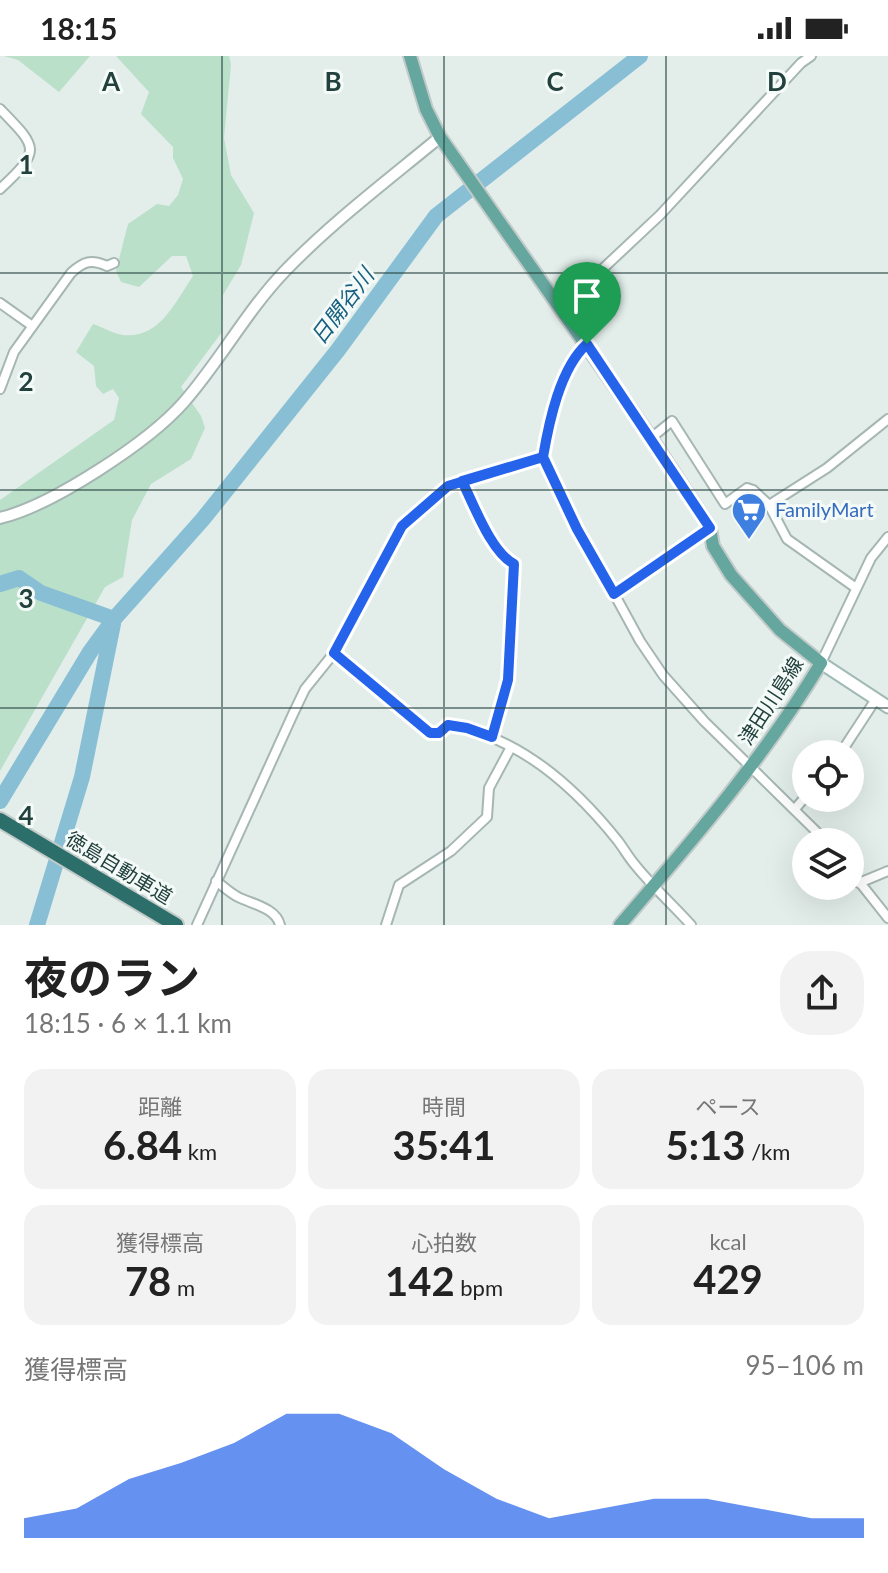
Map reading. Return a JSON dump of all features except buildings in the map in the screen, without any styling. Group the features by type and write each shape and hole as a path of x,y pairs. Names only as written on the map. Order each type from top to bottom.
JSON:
{"highway":[{"name":"徳島自動車道","path":"0,820 176,925"}],"main road":[{"name":"津田川島線","path":"410,56 426,109 440,137 651,438 710,528 713,546 731,575 780,630 821,663 752,766 620,925"},
{"path":"821,663 888,707"}],"street":[{"path":"561,308 660,215 801,63 811,56"},
{"path":"0,109 27,136 32,146 30,158 0,189"},
{"path":"0,518 21,513 100,468 172,415 285,272 311,246 440,137"},
{"path":"0,389 14,352 71,273 81,263 90,260 107,266 114,263"},
{"path":"0,303 31,325"},
{"path":"587,344 569,364 548,430 543,457 577,529 640,641 663,675 704,721 792,806"},
{"path":"769,505 838,460 888,419"},
{"path":"651,438 672,421 725,504 747,488 753,490 769,505 787,539 856,588"},
{"path":"197,925 305,689 334,653 402,526 448,486 543,457"},
{"path":"462,481 500,551 514,564 508,680 492,737"},
{"path":"614,594 710,528"},
{"path":"821,663 871,558 888,537"},
{"path":"334,653 430,733 439,733 448,725 467,728 492,737 554,773 691,925"},
{"path":"849,740 876,699"},
{"path":"386,925 399,885 451,851 487,817 489,788 511,747"},
{"path":"798,812 813,828"},
{"path":"864,881 888,871"},
{"path":"216,881 234,895 272,912 280,925"},
{"path":"864,889 888,918"}],"green space":[{"path":"4,56 90,56 59,92 18,60"},
{"path":"116,56 229,56 231,65 224,138 231,175 254,213 241,265 223,295 222,332 181,387 201,416 205,428 191,459 151,484 132,520 123,577 105,587 0,771 0,500 114,420 119,398 113,389 103,394 96,386 94,366 76,352 93,324 123,335 147,331 165,317 193,276 186,256 172,256 139,287 121,282 116,271 128,224 157,204 169,206 178,195 183,179 173,158 173,147 141,114 149,92"}],"waterway":[{"name":"日開谷川","path":"0,801 90,652 114,619 203,519 338,350 436,216 640,56"},
{"path":"0,584 19,578 41,593 114,619"},
{"name":"日開谷川","path":"37,925 82,777 113,624"}],"place":[{"name":"FamilyMart","path":"749,541"}],"route":[{"path":"587,344 569,364 548,430 543,457 462,481 448,486 402,526 334,653 430,733 439,733 448,725 492,737 508,680 514,564 500,551 462,481 543,457 577,529 614,594 710,528 587,344"}]}
